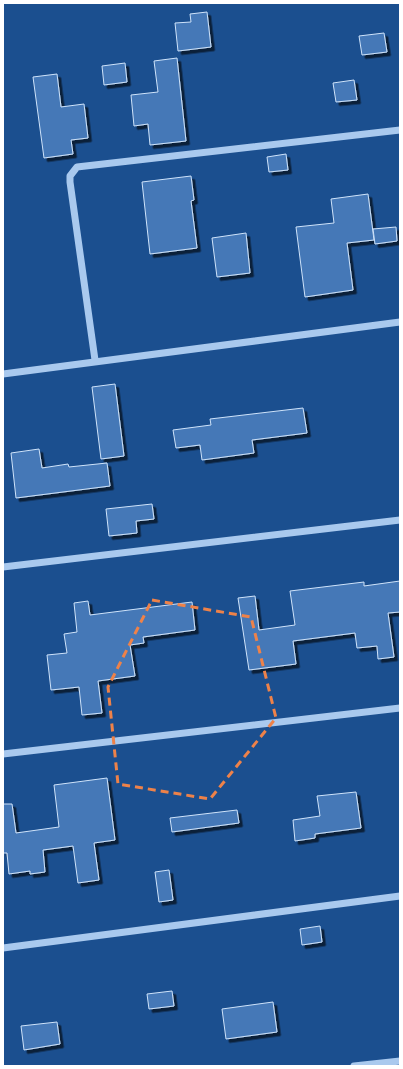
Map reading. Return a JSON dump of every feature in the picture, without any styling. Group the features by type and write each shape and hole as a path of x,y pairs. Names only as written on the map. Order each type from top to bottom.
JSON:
{"street":[{"path":"95,360 70,182 70,176 77,167 400,130"},
{"path":"3,374 95,360 400,322"},
{"path":"3,568 400,520"},
{"path":"3,754 400,708"},
{"path":"3,948 400,896"},
{"path":"354,1066 400,1061"}],"highlighted area":[{"path":"152,600 251,617 276,718 210,799 118,784 108,687"}],"building":[{"path":"207,12 211,47 178,51 175,23 191,22 190,14"},
{"path":"384,33 387,52 362,55 359,36"},
{"path":"177,58 186,141 150,145 148,124 134,126 131,95 158,92 154,61"},
{"path":"125,63 127,82 104,85 102,66"},
{"path":"57,74 61,107 84,104 88,138 71,140 73,154 44,158 33,77"},
{"path":"354,80 357,100 336,102 333,83"},
{"path":"286,154 288,170 269,172 267,157"},
{"path":"191,176 194,200 191,201 197,248 150,254 142,182"},
{"path":"368,194 374,240 347,243 353,290 305,297 296,227 334,223 331,199"},
{"path":"396,227 397,241 375,244 373,229"},
{"path":"246,233 250,273 217,277 212,238"},
{"path":"115,384 124,456 101,459 92,387"},
{"path":"303,408 307,433 252,440 254,453 202,460 200,445 176,448 173,430 211,425 210,419"},
{"path":"39,449 42,468 68,464 69,467 107,463 110,486 16,498 11,453"},
{"path":"152,504 154,519 136,521 137,533 109,536 106,509"},
{"path":"400,581 400,612 388,613 394,657 378,659 377,646 357,648 355,633 293,641 296,664 249,670 238,598 255,596 259,630 295,625 290,591 364,582 364,586"},
{"path":"88,601 90,615 192,602 195,630 143,637 144,643 130,645 135,676 98,681 102,713 82,715 79,687 51,690 47,655 67,653 64,634 77,632 74,603"},
{"path":"107,778 115,840 94,843 99,880 78,883 73,846 43,850 45,872 30,874 30,871 9,874 7,853 3,853 3,804 12,804 16,833 59,827 54,785"},
{"path":"356,792 361,828 315,834 315,838 295,841 293,820 320,816 317,796"},
{"path":"237,810 239,823 172,832 170,818"},
{"path":"169,870 173,900 159,902 155,872"},
{"path":"320,926 322,942 302,945 300,929"},
{"path":"172,991 174,1006 149,1009 147,994"},
{"path":"273,1002 277,1032 226,1039 222,1009"},
{"path":"57,1022 60,1044 24,1050 21,1026"}]}
